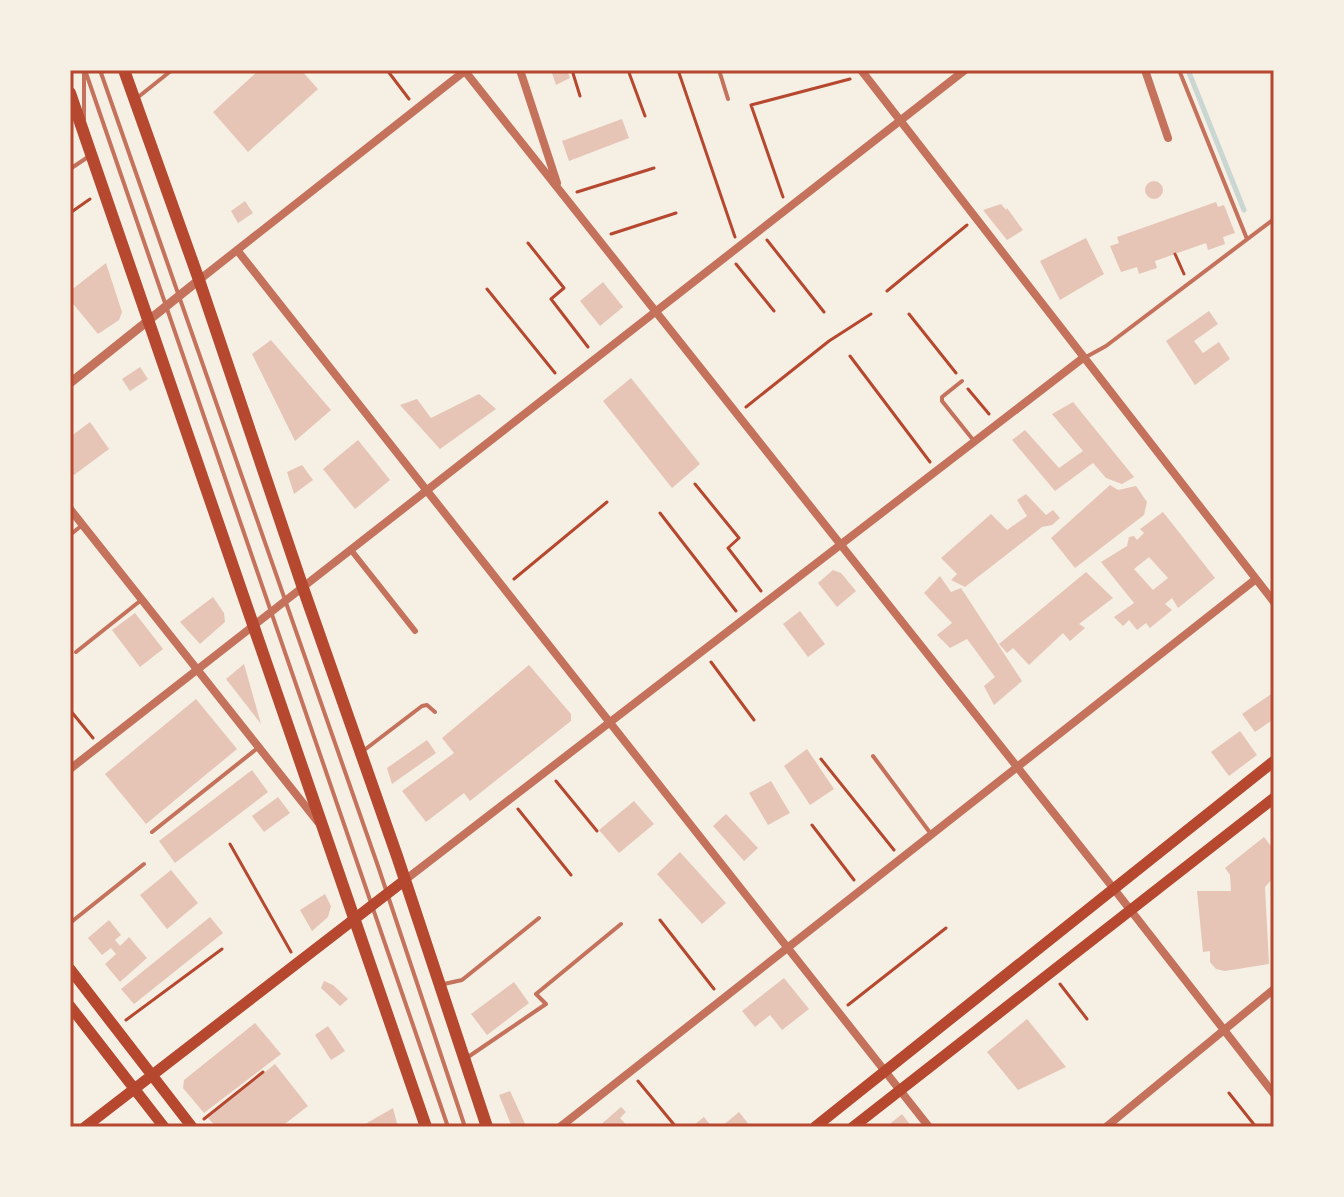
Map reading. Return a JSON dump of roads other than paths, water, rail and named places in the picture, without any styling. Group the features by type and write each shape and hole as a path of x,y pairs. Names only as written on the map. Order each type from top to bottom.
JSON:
{"main road":[{"path":"124,70 362,752 487,1127"},
{"path":"70,93 426,1127"},
{"path":"815,1127 1274,761"},
{"path":"853,1127 1274,798"},
{"path":"85,1127 405,880"},
{"path":"70,969 152,1075 196,1124"},
{"path":"70,1006 164,1127"}],"street":[{"path":"70,383 465,70 1274,1094"},
{"path":"520,70 562,193"},
{"path":"70,769 965,70"},
{"path":"1145,70 1168,138"},
{"path":"863,72 1274,602"},
{"path":"237,250 929,1127"},
{"path":"405,880 1083,358"},
{"path":"70,509 320,824"},
{"path":"351,550 415,631"},
{"path":"563,1126 1256,579"},
{"path":"1106,1127 1274,989"}],"lane":[{"path":"84,70 85,136"},
{"path":"84,70 448,1127"},
{"path":"100,70 286,601 465,1127"},
{"path":"135,100 172,70"},
{"path":"719,70 728,99"},
{"path":"1179,70 1247,239"},
{"path":"70,169 91,155"},
{"path":"1083,358 1106,346 1274,219"},
{"path":"962,381 942,397 942,401 974,441"},
{"path":"70,535 83,525"},
{"path":"76,652 143,600"},
{"path":"362,752 422,706 427,705 435,712"},
{"path":"152,832 259,747"},
{"path":"873,756 932,834"},
{"path":"70,923 144,864"},
{"path":"441,985 462,980 539,918"},
{"path":"465,1059 546,1004 536,994 621,924"}],"waterway":[{"path":"1188,70 1244,210"}]}
